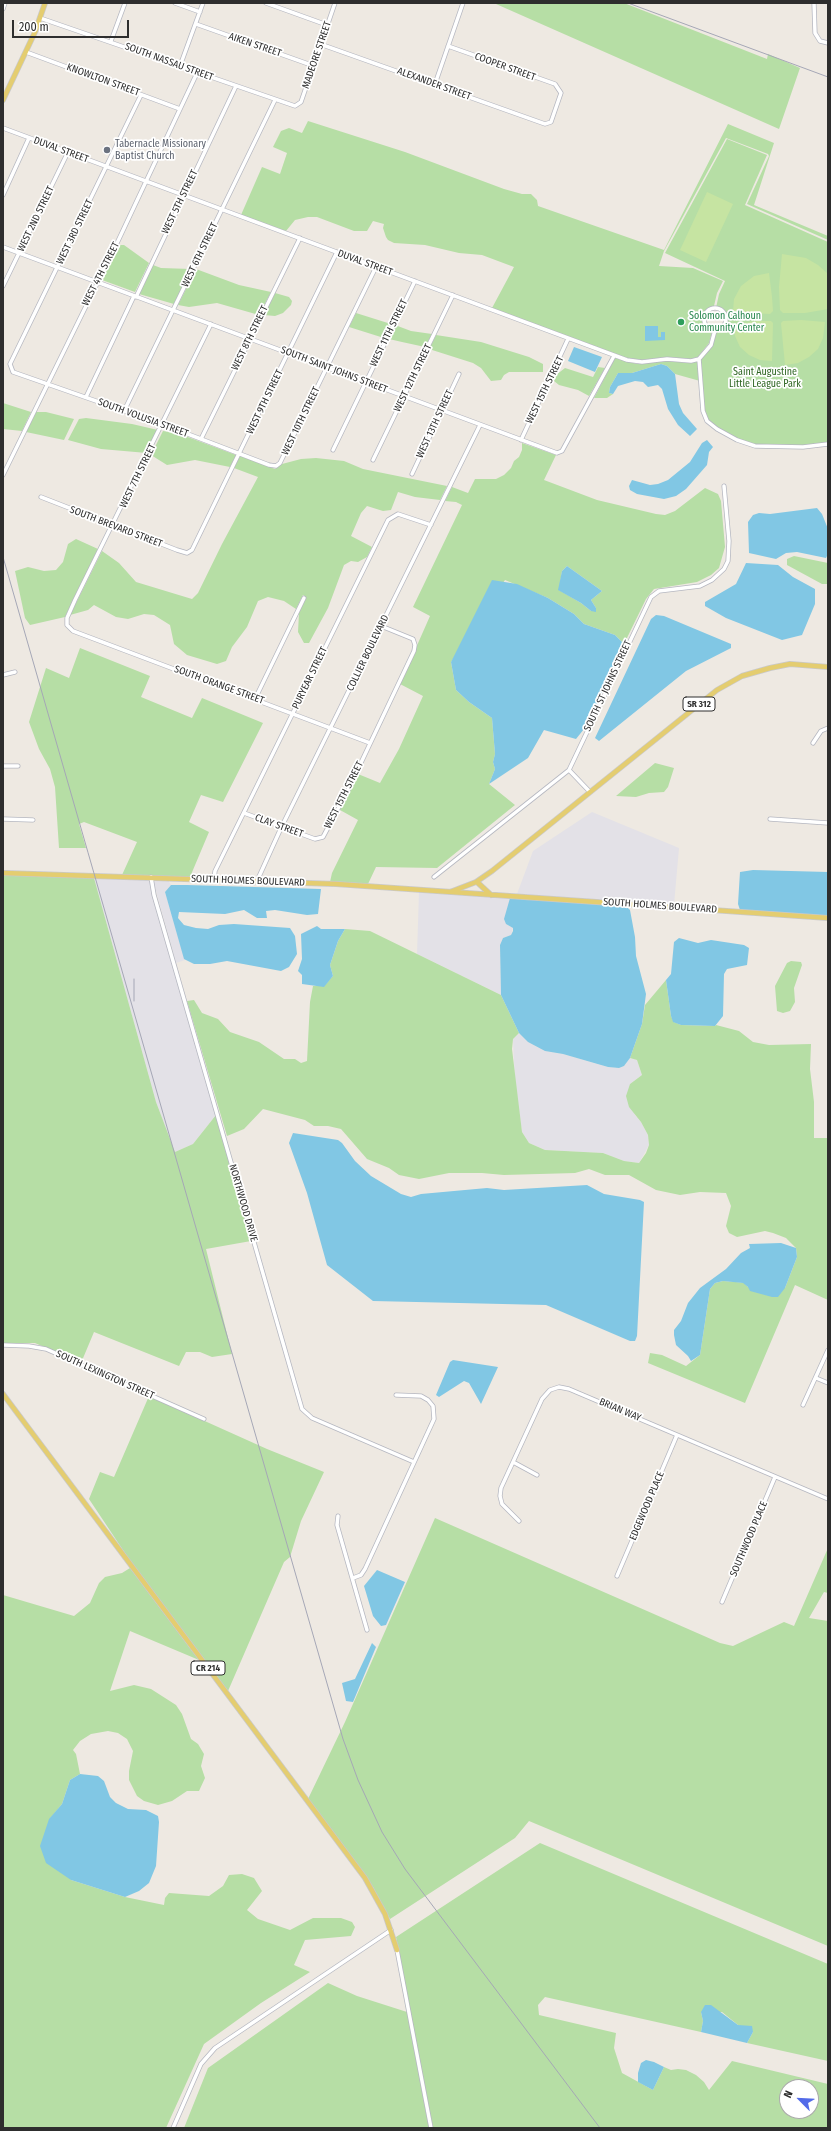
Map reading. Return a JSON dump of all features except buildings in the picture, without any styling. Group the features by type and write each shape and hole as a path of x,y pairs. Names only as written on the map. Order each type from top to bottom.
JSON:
{"main road":[{"path":"3,100 5,91 26,52 45,3"},
{"name":"SR 312","path":"447,893 477,882 717,690 742,676 770,668 790,664 828,667"},
{"name":"SOUTH HOLMES BOULEVARD","path":"3,873 336,884 447,893 828,918"},
{"path":"477,882 487,893 492,896"},
{"name":"CR 214","path":"3,1394 365,1878 382,1908 397,1950"}],"street":[{"path":"3,9 5,3"},
{"path":"111,41 125,3"},
{"path":"175,3 200,12"},
{"path":"180,66 203,3"},
{"path":"266,3 327,25"},
{"name":"MADEORE STREET","path":"297,105 300,102 314,66 320,44 335,3"},
{"path":"435,84 463,3"},
{"path":"814,3 815,33 820,41 828,43"},
{"name":"SOUTH NASSAU STREET","path":"40,18 111,41 292,106 297,105"},
{"name":"AIKEN STREET","path":"196,24 314,66"},
{"name":"ALEXANDER STREET","path":"320,44 547,124"},
{"name":"COOPER STREET","path":"448,46 555,84 560,90 560,96 552,120 547,124"},
{"name":"KNOWLTON STREET","path":"26,52 180,109"},
{"name":"WEST 4TH STREET","path":"3,475 198,73"},
{"name":"WEST 5TH STREET","path":"86,397 236,86"},
{"name":"WEST 3RD STREET","path":"10,369 10,364 141,95"},
{"name":"WEST 6TH STREET","path":"124,411 275,100"},
{"name":"DUVAL STREET","path":"3,128 614,356 637,362 667,359 691,361 699,359"},
{"path":"3,195 29,138"},
{"name":"WEST 2ND STREET","path":"3,286 20,254 68,152"},
{"name":"WEST 8TH STREET","path":"201,439 300,238"},
{"name":"SOUTH SAINT JOHNS STREET","path":"3,247 442,411 560,453 614,356"},
{"name":"WEST 9TH STREET","path":"192,550 337,252"},
{"name":"WEST 10TH STREET","path":"276,466 280,463 376,267"},
{"name":"WEST 11TH STREET","path":"332,450 415,281"},
{"name":"WEST 12TH STREET","path":"373,460 453,295"},
{"path":"716,308 722,310 726,320 722,328 715,330 708,328 704,317 708,310 716,308"},
{"name":"WEST 7TH STREET","path":"68,627 67,618 163,425 211,324"},
{"path":"715,330 711,345 699,359 703,411 707,421 717,429 738,440 755,446 803,447 828,444"},
{"name":"WEST 15TH STREET","path":"521,440 568,339"},
{"name":"SOUTH VOLUSIA STREET","path":"10,369 13,372 48,383 269,465 276,466"},
{"name":"WEST 13TH STREET","path":"412,474 459,374"},
{"name":"COLLIER BOULEVARD","path":"257,881 281,828 480,425"},
{"name":"SOUTH ST JOHNS STREET","path":"434,877 569,770 651,596 659,591 691,588 706,584 717,576 726,565 729,541 724,486"},
{"name":"SOUTH BREVARD STREET","path":"41,497 178,550 187,552 192,550"},
{"name":"PURYEAR STREET","path":"214,880 215,871 388,520 398,514 431,525"},
{"path":"255,699 304,598"},
{"path":"370,743 414,651 415,644 413,639 406,634 381,626"},
{"name":"SOUTH ORANGE STREET","path":"68,627 73,631 331,727 370,743"},
{"path":"3,675 15,672"},
{"path":"813,743 821,731 828,728"},
{"name":"WEST 15TH STREET","path":"314,839 321,838 324,835 370,743"},
{"path":"3,766 18,766"},
{"path":"569,770 590,792"},
{"name":"CLAY STREET","path":"244,813 314,839"},
{"path":"3,819 33,820"},
{"path":"770,819 828,822"},
{"name":"NORTHWOOD DRIVE","path":"151,878 154,895 302,1409 312,1418 414,1462"},
{"name":"SOUTH LEXINGTON STREET","path":"3,1345 29,1346 46,1349 204,1419"},
{"path":"803,1405 828,1350"},
{"path":"816,1378 828,1383"},
{"name":"BRIAN WAY","path":"519,1521 505,1509 500,1496 501,1488 542,1399 554,1388 569,1389 828,1499"},
{"path":"353,1578 361,1574 365,1569 434,1419 433,1406 421,1396 396,1395"},
{"name":"EDGEWOOD PLACE","path":"617,1576 678,1435"},
{"path":"513,1462 537,1475"},
{"name":"SOUTHWOOD PLACE","path":"722,1602 775,1476"},
{"path":"338,1516 337,1525 367,1630"},
{"path":"173,2128 201,2064 215,2048 391,1930"},
{"name":"CR 214","path":"397,1950 431,2128"}],"shaded area":[{"path":"592,812 679,848 674,905 517,894 533,851"},
{"path":"94,878 149,879 216,1115 193,1144 175,1152 156,1102"},
{"path":"153,880 168,880 171,885 165,892 185,960 176,963"},
{"path":"419,892 510,898 506,924 513,928 511,935 503,938 500,945 501,995 417,954"},
{"path":"519,1033 528,1042 545,1051 563,1054 608,1067 619,1068 624,1066 630,1058 637,1060 642,1075 630,1084 635,1115 641,1122 648,1135 649,1145 639,1163 624,1161 603,1153 545,1150 529,1143 522,1132 515,1083 513,1039"}],"green space":[{"path":"624,3 767,59 768,54 800,68 779,129 496,4"},
{"path":"308,121 405,152 504,189 522,194 531,194 537,200 538,206 664,250 728,124 774,143 754,205 828,236 828,240 747,204 769,156 768,154 726,138 664,251 659,266 693,268 723,281 717,293 714,306 707,309 702,316 704,326 712,332 709,343 698,357 690,359 667,357 641,360 627,358 492,308 514,267 482,255 459,253 425,245 394,243 386,237 383,228 384,224 373,221 367,231 354,231 317,217 308,217 295,220 286,231 241,215 262,167 280,174 287,153 273,147 281,131 289,128 302,133"},
{"name":"Saint Augustine Little League Park","path":"727,139 767,155 745,205 828,242 828,444 803,447 755,446 724,433 707,421 702,404 702,371 699,359 711,345 715,330 721,328 726,323 725,313 716,308 719,294 725,281 665,253"},
{"path":"707,192 733,204 706,262 680,250"},
{"path":"119,245 124,245 149,263 135,292 102,280"},
{"path":"782,254 806,258 818,265 827,273 828,309 805,313 783,313 780,310 779,287"},
{"path":"153,265 161,268 191,269 174,304 139,294"},
{"path":"196,269 239,285 271,292 259,315 217,303 189,307 178,305"},
{"path":"769,273 773,311 770,314 733,312 734,299 741,286 754,276"},
{"path":"275,293 289,297 292,301 291,305 283,313 275,316 264,315"},
{"path":"356,313 391,324 384,338 349,327"},
{"path":"801,320 825,322 823,338 818,349 809,357 798,363 785,365 781,323 783,321"},
{"path":"756,321 771,321 773,323 772,361 760,360 749,355 740,347 735,336 733,325"},
{"path":"395,325 411,331 432,334 425,347 389,339"},
{"path":"436,335 481,342 529,357 543,364 543,372 509,372 504,375 501,380 491,381 481,368 473,363 429,349"},
{"path":"615,358 637,364 667,361 691,363 698,361 700,381 675,374 667,366 661,364 632,373 618,373 610,387 609,393 613,394 607,398 594,398"},
{"path":"598,367 605,368 589,396 578,390 559,385 554,381 556,375 565,368 593,377"},
{"path":"3,403 31,412 22,431 3,429"},
{"path":"36,412 46,412 74,419 64,440 26,432"},
{"path":"86,418 132,424 158,430 147,453 101,449 68,440 79,419"},
{"path":"163,431 177,433 236,455 230,467 195,460 167,465 151,455"},
{"path":"522,443 556,455 544,480 597,500 656,514 665,515 675,511 705,488 718,494 721,501 725,547 719,568 711,575 697,582 654,589 646,599 624,644 615,635 584,624 574,614 548,598 505,580 451,662 456,690 469,702 492,718 495,754 493,762 495,769 489,784 515,805 437,868 376,867 368,884 330,882 332,873 358,820 340,810 358,774 380,783 399,749 423,696 400,684 430,616 413,607 462,505 456,502 445,501 452,487 468,493 475,479 496,479 504,475 511,468 514,461 519,457 522,450","holes":["567,566 602,591 591,600 596,608 591,611 581,603 559,590 562,571"]},
{"path":"240,456 275,469 282,464 301,459 316,458 344,461 363,469 447,486 440,500 415,497 398,492 391,510 383,511 367,506 361,513 351,536 372,547 367,557 358,562 351,561 344,565 328,608 309,643 304,643 298,632 299,613 306,597 303,595 296,609 284,601 268,597 258,601 247,627 232,647 226,661 217,664 187,655 174,644 170,625 154,615 144,614 128,619 116,617 94,605 88,610 70,615 102,551 119,563 136,582 192,599 198,593 258,477 234,468"},
{"path":"76,539 98,549 65,617 30,625 25,618 15,571 28,567 44,571 56,570 63,562 68,544"},
{"path":"794,556 828,563 828,584 822,584 787,565 787,559"},
{"path":"80,648 150,676 141,697 192,718 202,698 263,723 223,802 201,795 189,822 209,832 190,877 122,875 137,842 84,822 79,824 86,848 59,848 55,787 50,769 39,749 29,722 46,668 69,678"},
{"path":"655,763 674,768 668,787 664,792 649,793 636,797 616,796"},
{"path":"3,875 94,878 156,1102 175,1152 193,1144 216,1115 251,1241 206,1249 232,1354 212,1357 200,1352 186,1352 179,1366 94,1332 81,1363 35,1343 3,1343"},
{"path":"345,929 370,931 501,995 519,1033 513,1039 512,1049 522,1132 529,1143 545,1150 603,1153 624,1161 639,1163 646,1153 649,1145 648,1135 641,1122 629,1107 626,1096 630,1084 642,1075 637,1060 630,1058 642,1024 645,1005 666,980 671,1016 674,1022 681,1025 716,1025 739,1031 753,1042 769,1045 811,1044 810,1069 814,1102 814,1138 828,1138 828,1300 795,1285 745,1403 648,1363 650,1353 662,1355 686,1366 700,1355 710,1289 715,1283 723,1281 744,1283 748,1287 785,1288 797,1257 796,1248 786,1238 765,1231 737,1237 729,1233 726,1226 731,1206 726,1193 700,1192 680,1195 656,1190 629,1175 605,1175 589,1169 575,1173 504,1175 449,1173 419,1179 399,1175 389,1168 367,1159 341,1129 328,1126 314,1126 305,1120 263,1109 244,1129 227,1136 187,1001 194,1000 202,1013 218,1019 230,1032 259,1042 284,1059 295,1059 301,1063 307,1061 310,1002 313,986 324,986 333,976 330,965 338,941"},
{"path":"791,961 801,962 802,965 794,988 795,1002 790,1011 783,1013 777,1011 775,986 787,963"},
{"path":"149,1396 267,1449 324,1472 301,1521 290,1557 284,1562 228,1691 129,1559 89,1499 100,1472 114,1477"},
{"path":"435,1518 720,1643 733,1646 784,1622 794,1626 828,1548 828,1593 824,1592 809,1618 828,1621 828,1946 529,1821 515,1838 390,1919 373,1887 308,1799 345,1722"},
{"path":"130,1568 199,1660 130,1631 110,1691 134,1685 151,1689 176,1705 182,1714 191,1739 198,1744 204,1754 201,1766 205,1778 199,1791 187,1791 172,1801 158,1805 144,1801 137,1796 129,1780 129,1771 133,1751 127,1739 118,1733 108,1731 91,1734 80,1741 73,1750 76,1754 80,1774 70,1780 62,1804 49,1820 71,1880 125,1897 164,1905 165,1898 169,1893 209,1896 223,1886 229,1875 242,1874 254,1878 262,1891 247,1910 258,1919 290,1930 313,1918 341,1918 352,1922 355,1927 351,1936 305,1940 294,1965 310,1972 261,2003 204,2044 166,2128 3,2128 3,1595 74,1616 90,1603 99,1583 105,1577 122,1573"},
{"path":"540,1843 828,1964 828,2061 747,2043 753,2032 738,2025 722,2012 701,2012 703,2021 701,2032 545,1997 538,2005 539,2015 616,2033 614,2048 622,2073 653,2090 664,2067 671,2070 686,2070 696,2075 704,2082 709,2090 732,2061 807,2079 779,2079 779,2119 819,2119 819,2082 828,2084 828,2128 433,2128 396,1937"},
{"path":"328,1983 357,1996 407,2012 429,2128 184,2128 208,2068"}],"water":[{"path":"645,326 658,326 658,337 661,337 661,332 665,332 665,340 645,341"},
{"path":"574,347 602,357 595,372 568,361"},
{"path":"661,364 667,366 675,374 679,404 683,413 697,429 690,436 678,425 668,409 662,389 658,385 648,387 643,382 635,381 618,386 613,394 609,393 610,387 618,373 632,373"},
{"path":"707,440 713,447 709,452 707,465 686,489 676,496 664,499 637,494 630,490 629,486 632,480 650,485 668,480 690,462 702,443"},
{"path":"817,508 822,514 828,529 828,554 826,558 797,552 786,553 776,559 749,553 748,522 753,515 759,513 770,514"},
{"path":"746,563 778,565 793,577 815,589 815,604 802,635 782,640 726,618 705,606 705,602 736,584"},
{"path":"567,566 602,591 591,600 596,608 596,612 591,611 581,603 558,590 562,571"},
{"path":"492,580 517,584 548,598 574,614 584,624 615,635 624,644 588,724 576,739 544,730 528,758 489,784 495,769 493,762 495,754 492,718 469,702 456,690 451,662"},
{"path":"656,615 664,616 731,644 731,648 686,671 599,741 595,738 651,619"},
{"path":"753,870 828,872 828,916 740,910 738,904 740,872"},
{"path":"171,885 321,889 318,914 307,915 275,910 266,911 267,918 257,918 244,910 225,914 179,912 178,918 184,925 196,928 208,929 219,925 234,924 290,928 295,936 297,954 289,967 281,971 227,961 210,964 194,964 184,959 165,892"},
{"path":"510,898 626,906 630,910 635,937 636,956 646,994 642,1024 630,1058 624,1066 619,1068 608,1067 563,1054 545,1051 528,1042 519,1033 501,995 500,945 503,938 511,935 513,931 513,928 506,924 504,919"},
{"path":"317,926 321,929 345,929 338,941 330,965 333,976 324,987 302,984 302,975 298,971 302,959 301,934"},
{"path":"679,938 698,943 711,940 744,945 749,948 747,965 727,969 724,974 723,1016 715,1026 681,1025 673,1022 666,980 671,974 674,942"},
{"path":"293,1133 338,1140 342,1143 355,1161 371,1176 401,1194 411,1197 421,1194 487,1188 504,1190 587,1185 604,1194 644,1202 637,1336 635,1341 630,1341 546,1305 373,1301 327,1265 307,1193 289,1143"},
{"path":"781,1243 796,1248 797,1257 785,1288 778,1297 772,1297 750,1291 743,1283 723,1281 715,1283 710,1289 700,1355 691,1361 688,1356 676,1345 674,1335 674,1330 681,1321 688,1303 700,1288 726,1269 741,1253 750,1248 749,1244"},
{"path":"453,1360 498,1367 481,1404 469,1383 464,1381 439,1397 436,1395 450,1362"},
{"path":"377,1570 405,1582 386,1625 381,1626 373,1616 364,1586"},
{"path":"372,1643 376,1647 353,1702 346,1701 342,1683 355,1679"},
{"path":"80,1774 98,1776 104,1781 110,1797 116,1803 128,1809 146,1810 158,1816 159,1822 156,1866 149,1883 139,1891 125,1897 71,1880 46,1863 40,1846 49,1819 62,1804 70,1780"},
{"path":"705,2005 711,2005 738,2025 752,2026 753,2032 747,2043 701,2032 703,2021 701,2012"},
{"path":"646,2060 664,2067 653,2090 638,2082 638,2073 641,2063"}],"railway":[{"path":"628,3 828,77"},
{"path":"3,557 343,1739 358,1780 382,1832 405,1869 600,2128"},
{"path":"134,979 134,1001"}],"place":[{"name":"Tabernacle Missionary Baptist Church","path":"107,150"},
{"name":"Solomon Calhoun Community Center","path":"681,322"}]}
